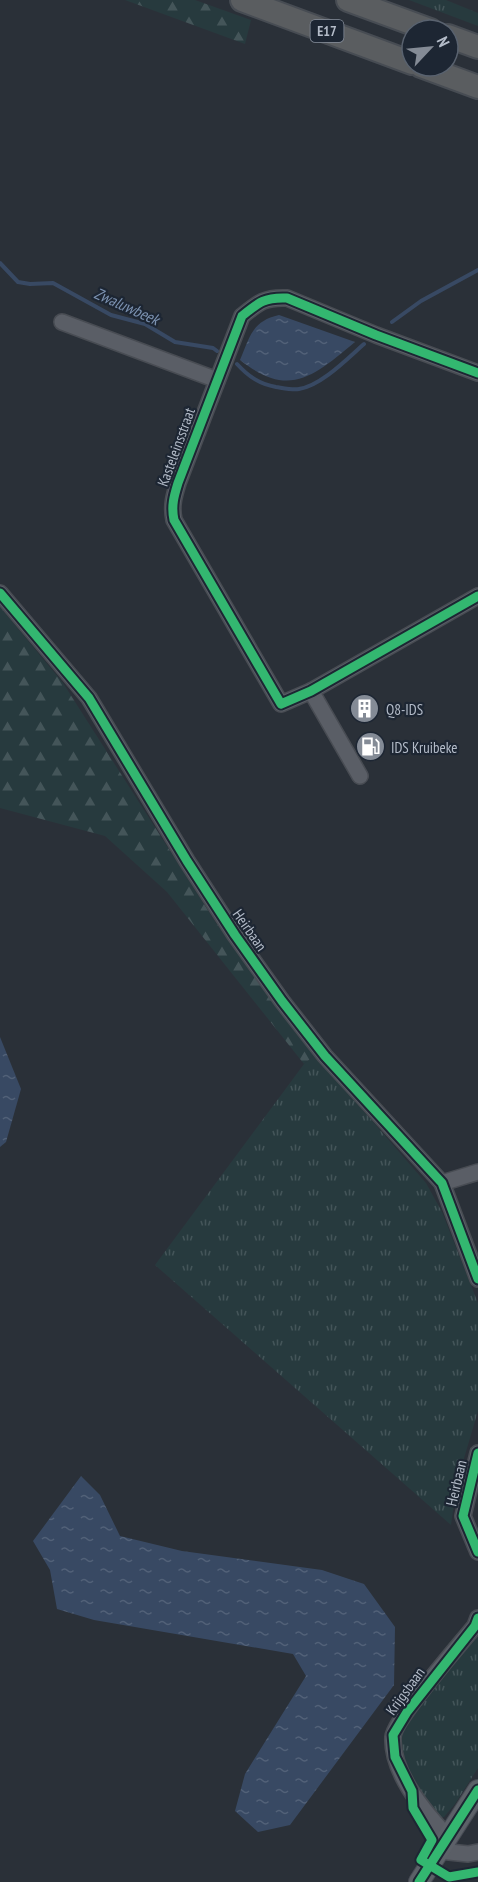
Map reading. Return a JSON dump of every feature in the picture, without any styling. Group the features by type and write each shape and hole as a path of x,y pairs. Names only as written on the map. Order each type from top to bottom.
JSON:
{"highway":[{"name":"E17","path":"242,0 400,59"},
{"name":"E17","path":"348,0 400,19"},
{"path":"460,40 478,47"},
{"path":"454,78 478,87"}],"main road":[{"path":"419,1882 478,1790"}],"street":[{"name":"Kasteleinsstraat","path":"478,373 376,335 287,298 271,297 255,305 242,316 173,499 174,520 281,704 311,691 478,596"},
{"path":"62,322 217,380"},
{"name":"Heirbaan","path":"0,593 88,698 181,852 235,936 282,1001 325,1056 442,1183 478,1279"},
{"path":"311,691 360,776"},
{"path":"442,1183 478,1172"},
{"name":"Heirbaan","path":"478,1453 463,1516 478,1552"},
{"name":"Krijgsbaan","path":"444,1844 412,1791 395,1757 393,1735 407,1712 475,1626 478,1618"},
{"path":"444,1844 468,1854 478,1852"}],"green space":[{"path":"125,0 195,0 251,20 245,44"},
{"path":"409,0 446,0 478,13 478,26"},
{"path":"0,607 63,683 216,923 315,1055 304,1064 167,892 105,836 0,808"},
{"path":"315,1055 426,1183 442,1212 478,1303 478,1411 457,1482 451,1525 155,1265 304,1064"},
{"path":"478,1632 478,1768 455,1804 444,1817 438,1817 432,1812 408,1767 401,1750 401,1736 411,1719"}],"water":[{"path":"279,315 355,342 314,373 287,380 273,378 257,372 240,360 257,326"},
{"path":"0,1037 21,1089 6,1142 0,1147"},
{"path":"81,1476 100,1495 120,1536 182,1551 322,1570 364,1584 395,1627 394,1685 290,1825 258,1832 235,1811 245,1774 306,1676 293,1654 94,1620 57,1609 50,1570 33,1541"}],"waterway":[{"name":"Zwaluwbeek","path":"0,263 18,282 53,283 111,315 145,324 175,342 213,348 217,351"},
{"name":"Zwaluwbeek","path":"392,322 421,301 478,270"},
{"name":"Zwaluwbeek","path":"237,364 259,382 270,386 299,389 325,377 364,344"}],"cycle path":[{"path":"478,373 376,335 287,298 263,301 242,316 178,483 173,510 174,520 281,704 311,691 478,596"},
{"path":"0,593 89,698 187,861 235,935 282,1001 325,1056 442,1183 478,1279"},
{"path":"478,1453 463,1516 478,1552"},
{"path":"478,1618 475,1626 407,1712 393,1735 395,1757 412,1791 413,1808 432,1840 421,1860 449,1877 478,1872"},
{"path":"419,1882 478,1790"}],"place":[{"name":"Q8-IDS","path":"365,709"},
{"name":"IDS Kruibeke","path":"370,747"}]}
